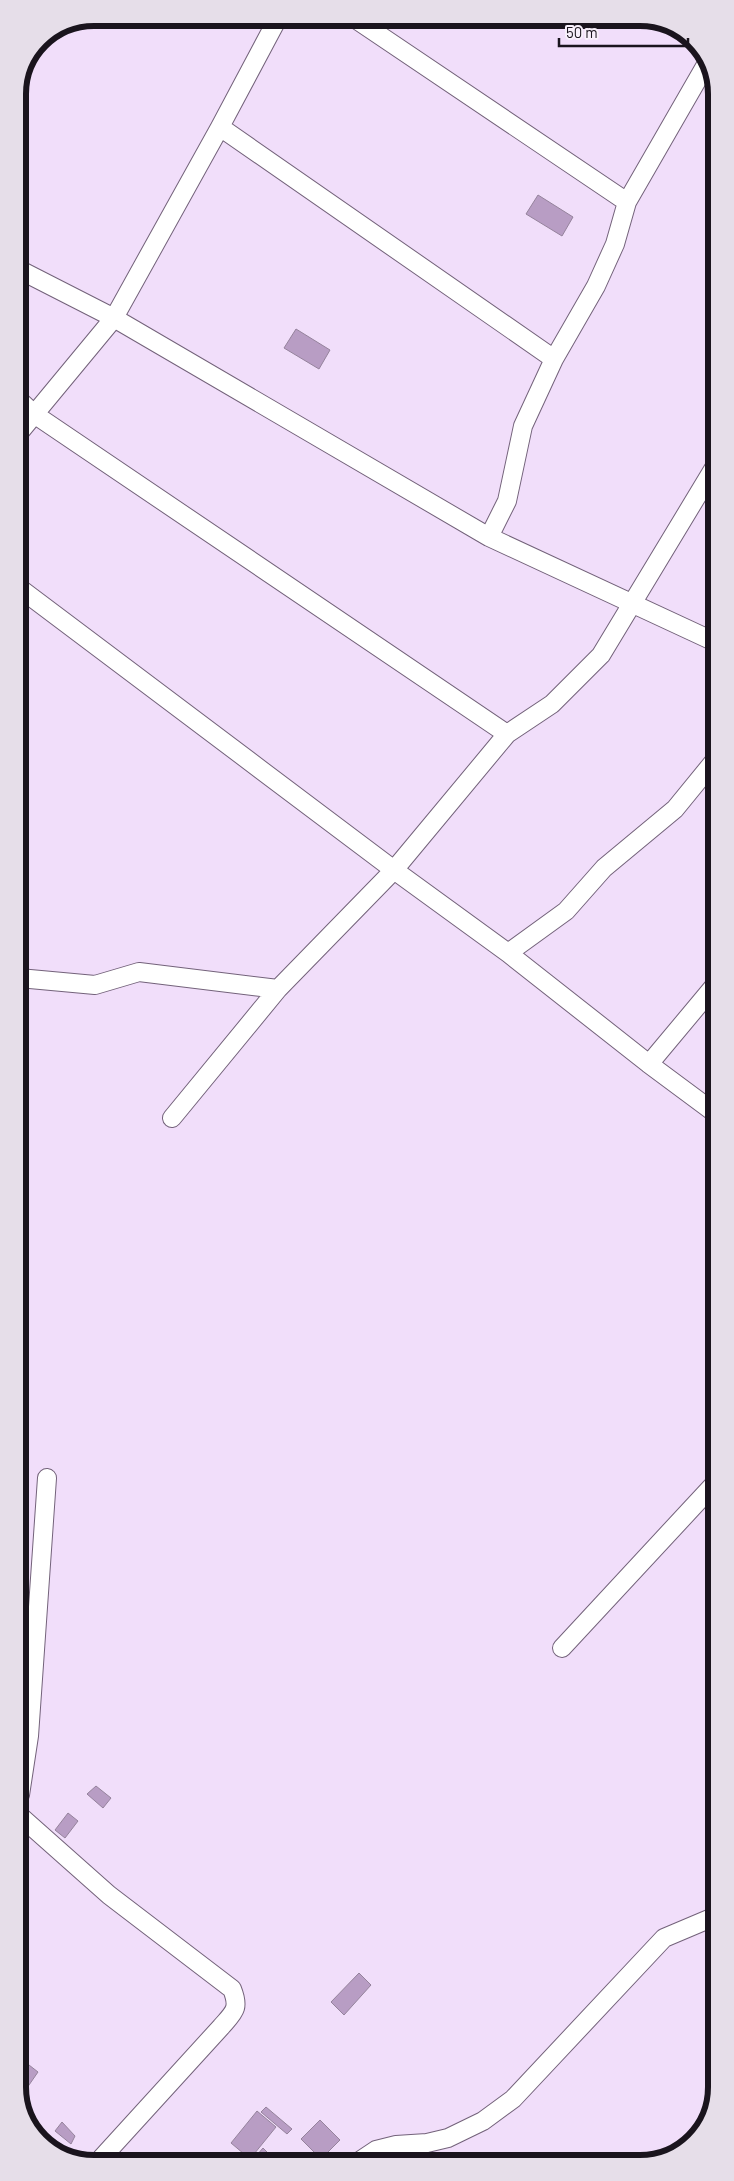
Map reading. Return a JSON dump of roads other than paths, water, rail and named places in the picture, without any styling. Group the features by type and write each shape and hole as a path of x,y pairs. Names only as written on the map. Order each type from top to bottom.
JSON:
{"street":[{"path":"26,424 114,318 274,26"},
{"path":"366,26 627,202"},
{"path":"489,537 507,501 523,426 554,359 596,286 615,244 627,202 703,69"},
{"path":"220,127 554,359"},
{"path":"26,273 114,318 489,537 708,639"},
{"path":"26,406 34,414 507,734"},
{"path":"172,1118 278,989 394,870 507,734 552,704 601,655 708,478"},
{"path":"26,593 394,870 508,953 708,1108"},
{"path":"508,953 566,911 604,868 675,809 708,769"},
{"path":"26,979 95,985 139,972 278,989"},
{"path":"649,1064 708,993"},
{"path":"26,1756 29,1736 47,1478"},
{"path":"562,1648 708,1491"},
{"path":"26,1821 110,1895 232,1989 237,2002 233,2013 222,2027 104,2155"},
{"path":"368,2155 376,2150 396,2145 427,2143 448,2138 483,2121 513,2099 664,1938 708,1919"}]}
